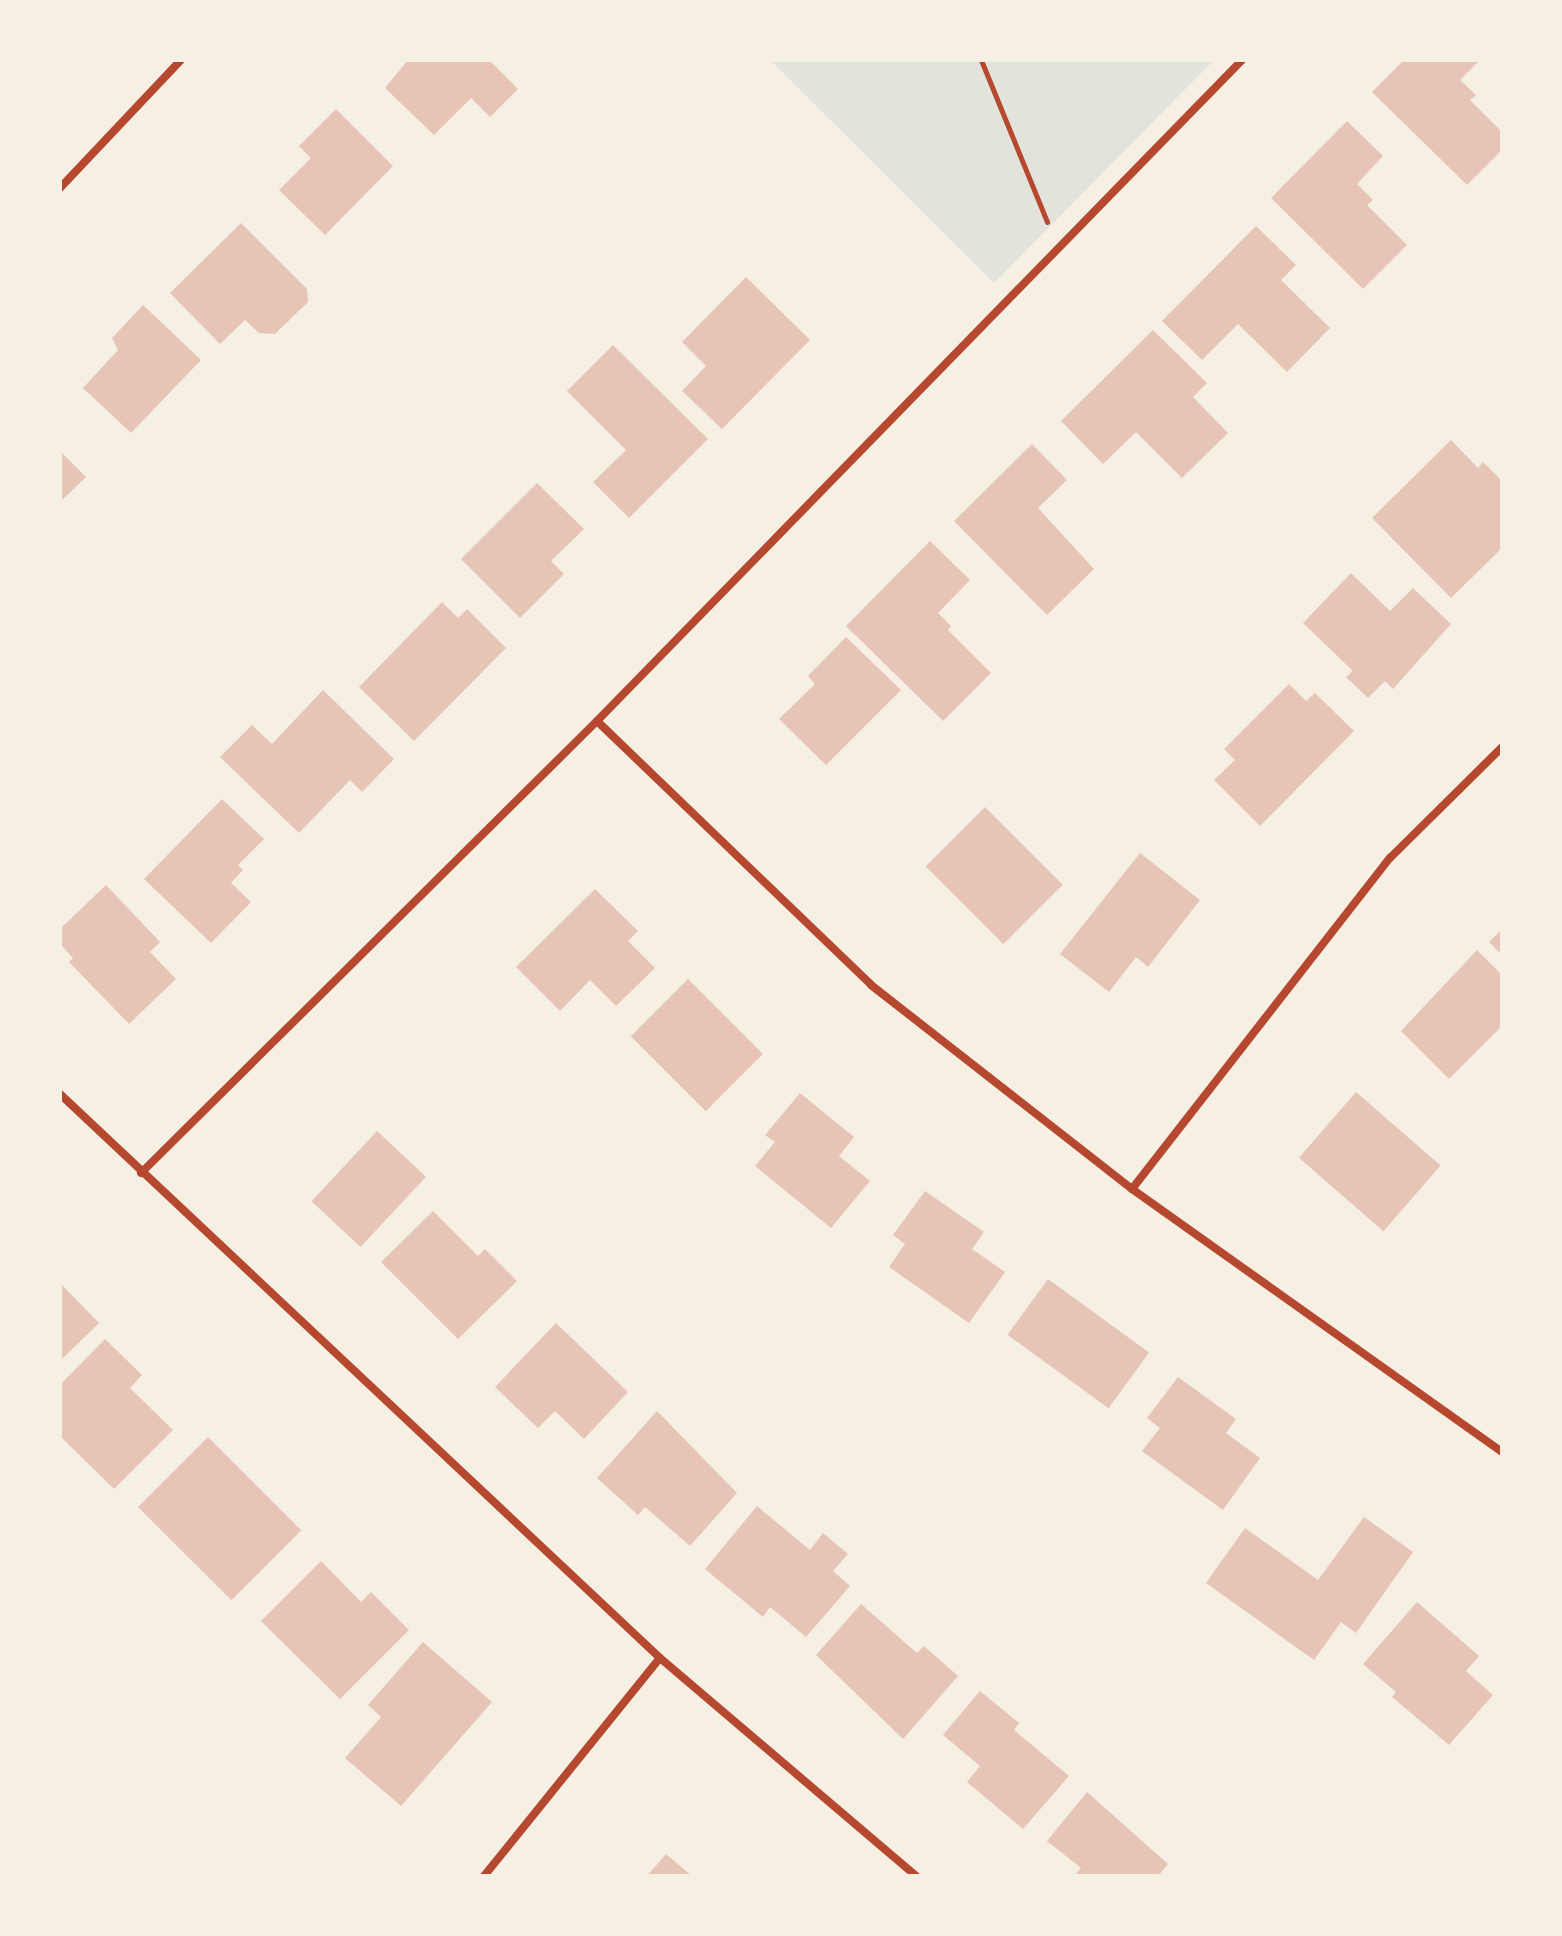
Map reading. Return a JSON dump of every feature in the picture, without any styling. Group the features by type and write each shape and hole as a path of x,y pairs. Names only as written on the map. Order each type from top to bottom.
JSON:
{"street":[{"path":"60,188 181,60"},
{"path":"141,1173 597,721 1242,60"},
{"path":"597,721 871,985 1132,1189 1502,1452"},
{"path":"1132,1189 1390,858 1502,747"},
{"path":"60,1094 660,1658 916,1876"},
{"path":"484,1876 660,1658"}],"path":[{"path":"981,60 1058,248"}],"shaded area":[{"path":"770,60 1214,60 994,283"}],"building":[{"path":"408,60 489,60 518,89 490,117 471,98 434,135 385,88"},
{"path":"1404,60 1480,60 1460,80 1476,95 1470,100 1502,132 1502,150 1467,185 1372,92"},
{"path":"336,109 393,166 325,235 279,190 311,158 299,146"},
{"path":"1347,121 1383,156 1357,184 1373,200 1367,205 1407,245 1363,289 1271,198"},
{"path":"241,223 307,289 308,302 275,334 259,333 245,320 220,344 170,293"},
{"path":"1256,226 1296,265 1281,280 1330,328 1287,372 1238,324 1202,360 1162,321"},
{"path":"746,277 810,340 722,429 682,391 706,366 682,342"},
{"path":"143,305 201,360 131,433 83,388 118,350 112,338"},
{"path":"1153,330 1207,383 1193,397 1228,433 1182,478 1136,432 1103,464 1061,421"},
{"path":"613,345 708,439 629,518 593,482 626,450 567,391"},
{"path":"1451,440 1478,468 1483,462 1502,481 1502,548 1451,598 1372,518"},
{"path":"1032,444 1067,480 1038,508 1094,569 1047,615 954,521"},
{"path":"60,451 86,477 60,502"},
{"path":"537,483 584,529 551,561 564,574 520,618 461,559"},
{"path":"930,541 970,580 938,613 951,626 948,630 991,673 943,721 846,626"},
{"path":"1351,573 1390,611 1413,588 1451,624 1393,689 1385,681 1368,698 1346,677 1353,671 1303,623"},
{"path":"442,602 458,618 467,609 506,648 414,741 359,687"},
{"path":"846,637 901,690 826,765 779,719 815,684 808,676"},
{"path":"1289,684 1306,701 1315,693 1354,731 1260,826 1214,780 1235,760 1224,749"},
{"path":"323,690 394,759 362,792 350,780 299,833 220,757 252,725 272,744"},
{"path":"222,799 264,839 238,865 243,870 231,883 251,902 211,943 144,879"},
{"path":"985,807 1063,885 1003,944 926,866"},
{"path":"1140,853 1200,900 1148,967 1136,957 1109,992 1060,954"},
{"path":"106,885 160,942 150,952 176,979 129,1024 69,962 73,958 60,944 60,929"},
{"path":"595,889 638,931 628,941 655,968 616,1006 590,980 560,1011 516,967"},
{"path":"1502,929 1502,955 1489,942"},
{"path":"1477,950 1502,975 1502,1026 1449,1079 1401,1031"},
{"path":"688,979 763,1054 706,1111 631,1036"},
{"path":"1356,1092 1441,1165 1383,1231 1299,1158"},
{"path":"800,1093 854,1137 839,1156 870,1181 831,1228 755,1166 775,1142 765,1135"},
{"path":"377,1131 426,1177 361,1247 312,1201"},
{"path":"925,1191 984,1232 972,1249 1005,1272 969,1323 889,1267 905,1244 893,1235"},
{"path":"433,1211 478,1256 485,1249 517,1281 458,1339 381,1262"},
{"path":"1048,1279 1149,1352 1109,1408 1007,1335"},
{"path":"60,1283 99,1323 60,1361"},
{"path":"556,1323 628,1392 584,1439 555,1411 538,1428 495,1387"},
{"path":"105,1339 142,1375 130,1388 173,1430 114,1489 60,1436 60,1385"},
{"path":"1178,1377 1236,1419 1226,1433 1260,1458 1223,1510 1142,1451 1160,1428 1147,1418"},
{"path":"657,1411 737,1493 690,1546 645,1507 638,1515 597,1478"},
{"path":"208,1437 301,1530 231,1600 138,1507"},
{"path":"757,1506 810,1550 823,1533 848,1554 833,1571 850,1586 806,1637 770,1607 763,1617 705,1569"},
{"path":"1364,1517 1413,1552 1356,1633 1341,1622 1314,1660 1206,1583 1245,1528 1318,1580"},
{"path":"321,1561 361,1602 371,1592 409,1630 340,1699 261,1621"},
{"path":"1417,1602 1479,1656 1466,1671 1493,1695 1449,1745 1392,1697 1396,1692 1363,1664"},
{"path":"861,1604 917,1653 924,1646 958,1676 903,1739 816,1655"},
{"path":"423,1642 492,1702 401,1806 345,1758 381,1717 368,1705"},
{"path":"980,1691 1019,1723 1014,1730 1069,1776 1023,1829 967,1782 980,1766 943,1735"},
{"path":"1087,1792 1168,1864 1158,1876 1074,1876 1081,1868 1047,1841"},
{"path":"666,1854 692,1876 647,1876"}]}
